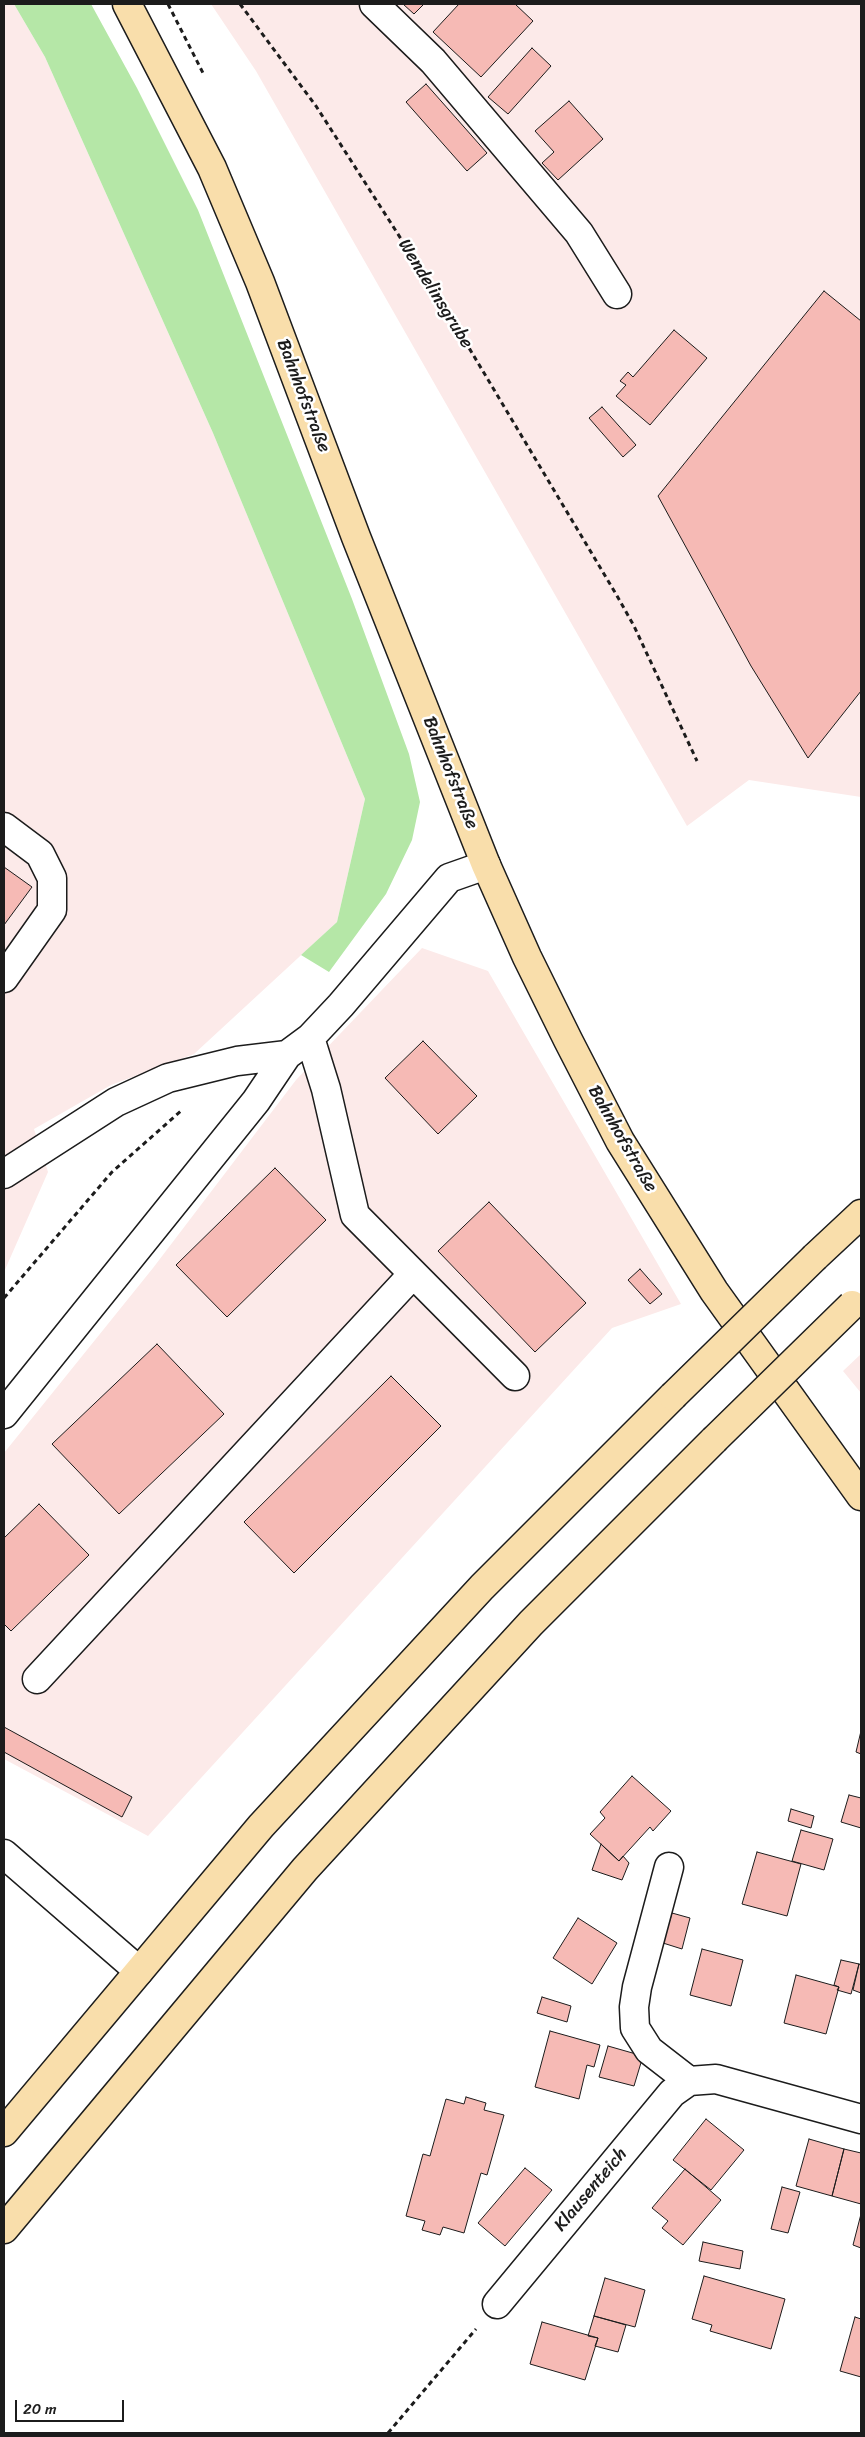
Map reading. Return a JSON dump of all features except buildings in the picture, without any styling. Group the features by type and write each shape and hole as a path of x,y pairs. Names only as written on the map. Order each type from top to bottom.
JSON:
{"main road":[{"name":"Bahnhofstraße","path":"127,4 212,168 260,282 356,537 486,865 539,982 620,1141 714,1291 861,1496"},
{"path":"4,2132 261,1826 482,1587 673,1396 861,1214"},
{"path":"4,2229 305,1869 531,1623 714,1440 857,1301"}],"street":[{"path":"374,4 432,61 579,233 616,294"},
{"path":"4,827 40,854 52,878 52,910 4,978"},
{"path":"4,1414 256,1101 287,1055 310,1038 341,1005 449,878 486,865"},
{"path":"310,1038 326,1089 354,1215 515,1376"},
{"path":"4,1174 116,1102 168,1078 237,1061 287,1055"},
{"path":"37,1679 413,1274"},
{"path":"4,1854 139,1971"},
{"path":"669,1867 637,1987 634,2007 636,2028 649,2050 689,2080 716,2079 861,2119"},
{"name":"Klausenteich","path":"498,2304 672,2093 689,2080"}],"path":[{"path":"168,4 206,80"},
{"name":"Wendelinsgrube","path":"240,4 316,106 444,306 634,626 697,761"},
{"path":"4,1298 112,1172 185,1107"},
{"path":"388,2433 498,2304"}],"shaded area":[{"path":"4,4 14,4 45,57 213,433 365,799 337,922 194,1054 111,1085 34,1129 48,1172 4,1272"},
{"path":"211,4 861,4 861,797 749,780 687,826 256,71"},
{"path":"422,948 488,971 681,1304 612,1328 148,1836 4,1759 4,1453 153,1268 296,1080"},
{"path":"861,1354 861,1393 843,1371"}],"green space":[{"path":"14,4 91,4 137,88 198,210 352,599 409,754 420,802 412,840 386,894 329,972 301,955 337,922 365,799 213,433 45,57"}]}
